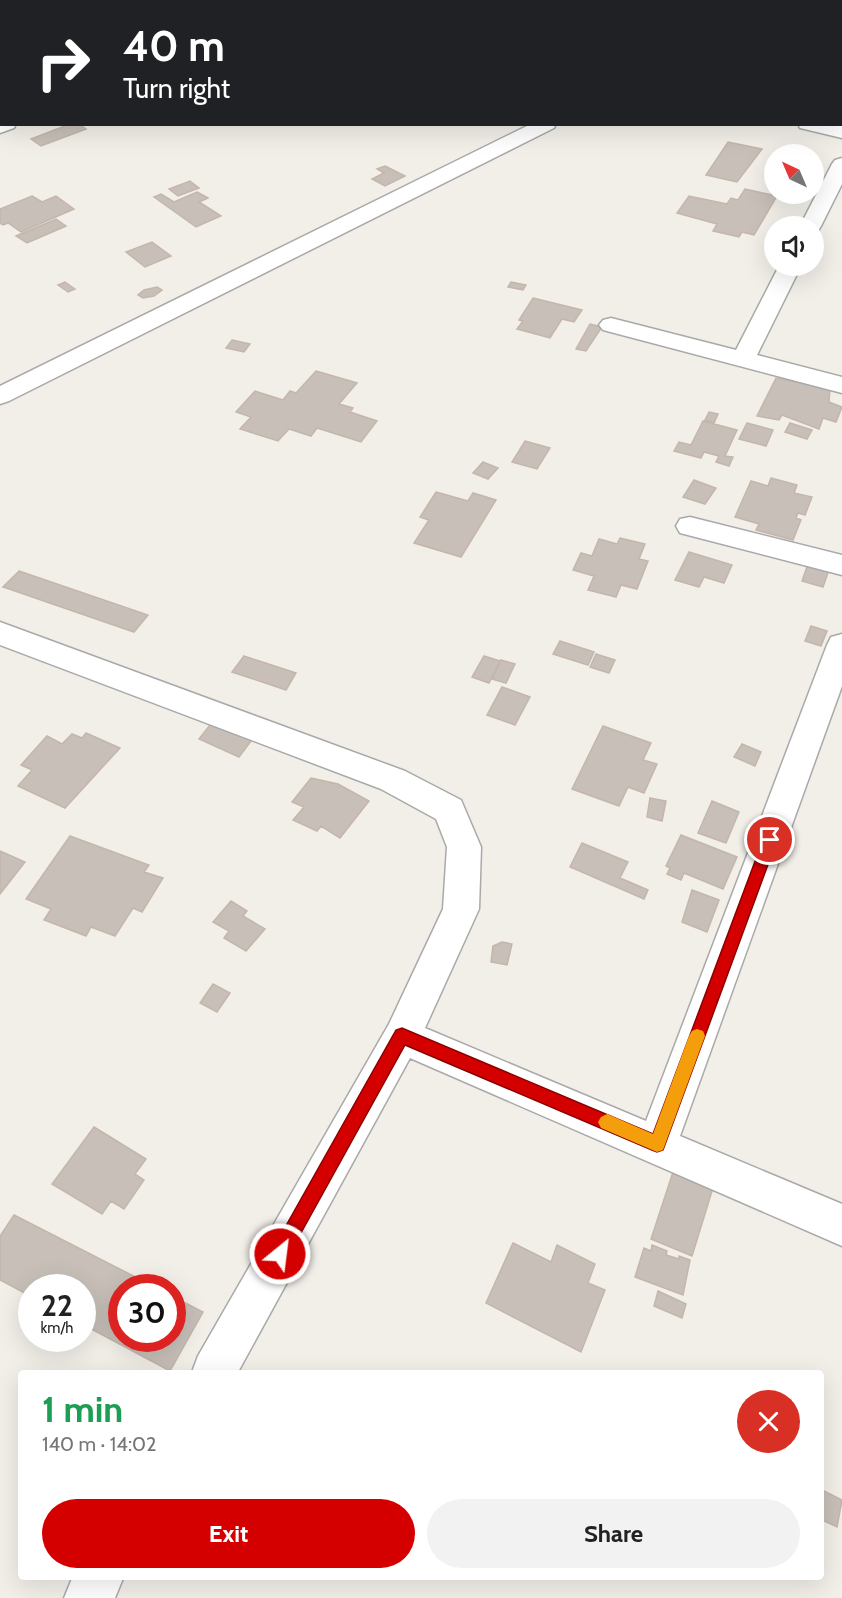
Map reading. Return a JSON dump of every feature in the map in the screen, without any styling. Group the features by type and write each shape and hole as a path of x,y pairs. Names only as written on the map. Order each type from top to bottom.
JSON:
{"street":[{"path":"0,396 543,126"},
{"path":"816,126 842,132"},
{"path":"815,216 842,164"},
{"path":"742,359 785,276"},
{"path":"611,325 842,385"},
{"path":"690,526 842,565"},
{"path":"0,633 393,780 449,810 464,847 461,909 402,1036 215,1370"},
{"path":"657,1144 842,645"},
{"path":"402,1036 842,1224"},
{"path":"88,1598 98,1580"}],"building":[{"path":"65,126 82,126 86,129 41,146 31,139"},
{"path":"728,142 762,149 737,182 706,175"},
{"path":"385,166 405,176 385,186 372,179 384,173 377,169"},
{"path":"190,181 199,188 178,196 169,189"},
{"path":"745,189 764,193 764,204 772,204 754,235 742,232 739,237 713,231 717,224 677,213 689,196 727,204 731,198 738,200"},
{"path":"197,192 208,198 199,202 221,216 196,227 154,197 161,194 174,202"},
{"path":"32,196 42,202 56,196 74,209 21,232 8,223 3,225 0,223 0,209"},
{"path":"56,219 66,226 27,243 16,236"},
{"path":"152,242 171,256 145,267 126,252"},
{"path":"65,282 75,289 68,292 58,285"},
{"path":"511,282 526,285 523,290 508,287"},
{"path":"157,287 162,290 154,296 143,298 138,295 144,290"},
{"path":"533,298 582,310 574,322 562,319 550,338 517,329 523,321 519,320"},
{"path":"590,324 602,327 586,351 576,349"},
{"path":"232,340 250,344 244,352 226,348"},
{"path":"316,371 357,383 339,404 353,408 350,412 377,421 361,442 317,428 311,436 289,429 278,441 240,429 251,417 236,412 255,391 283,400 290,391 296,393"},
{"path":"776,378 801,383 804,380 830,389 829,402 842,407 836,422 823,418 819,429 782,415 779,420 757,416"},
{"path":"709,412 718,414 714,423 705,420"},
{"path":"703,421 737,430 725,456 733,457 729,466 716,462 719,456 704,452 701,458 674,451 679,442 691,445"},
{"path":"747,423 773,430 766,446 739,439"},
{"path":"790,423 812,430 807,439 785,432"},
{"path":"525,441 550,448 537,469 512,462"},
{"path":"483,462 498,468 488,479 473,473"},
{"path":"771,478 797,485 794,493 812,497 805,515 798,513 796,518 801,520 793,540 756,530 759,524 735,517 751,481 768,486"},
{"path":"694,480 716,488 705,504 683,497"},
{"path":"436,492 468,501 473,493 496,500 461,557 414,543 429,520 420,517"},
{"path":"620,538 645,544 639,559 648,561 637,589 621,585 616,597 588,590 594,576 573,570 581,553 592,556 599,539 617,544"},
{"path":"689,552 732,565 724,583 704,577 699,587 675,580"},
{"path":"809,561 830,567 823,587 802,581"},
{"path":"19,571 148,615 134,632 3,587"},
{"path":"811,626 827,631 821,646 805,641"},
{"path":"560,641 594,652 588,665 553,654"},
{"path":"596,654 615,660 609,673 590,667"},
{"path":"244,656 296,673 286,690 232,672"},
{"path":"484,656 500,661 489,683 472,677"},
{"path":"501,660 515,664 506,683 492,679"},
{"path":"502,687 530,697 515,725 487,715"},
{"path":"214,720 254,737 239,757 199,739"},
{"path":"603,726 651,743 643,760 657,764 644,793 628,787 619,806 572,789"},
{"path":"86,733 120,748 65,808 18,786 32,770 21,765 47,736 62,744 72,734 82,738"},
{"path":"742,744 761,752 755,766 734,757"},
{"path":"311,778 338,784 369,801 340,838 321,826 317,831 293,820 304,807 292,802"},
{"path":"650,798 666,801 662,821 647,817"},
{"path":"712,801 739,812 726,843 698,833"},
{"path":"681,835 737,857 723,889 684,873 681,880 667,874 670,868 666,866"},
{"path":"70,836 149,865 144,872 163,878 142,912 133,908 115,936 91,927 86,936 44,920 51,909 26,899"},
{"path":"582,843 628,862 620,878 648,890 644,899 570,867"},
{"path":"0,851 25,862 0,894"},
{"path":"692,890 719,900 707,932 682,922"},
{"path":"231,901 247,911 243,916 265,929 246,951 224,938 229,931 213,922"},
{"path":"502,942 512,944 507,965 491,962 493,946"},
{"path":"213,984 230,993 217,1012 200,1003"},
{"path":"94,1127 146,1159 135,1174 144,1180 124,1209 111,1201 102,1214 52,1184"},
{"path":"673,1172 713,1188 692,1256 651,1239"},
{"path":"14,1215 130,1274 108,1274 108,1338 96,1331 96,1274 18,1274 18,1290 0,1280 0,1236"},
{"path":"513,1243 551,1262 557,1245 595,1264 588,1283 605,1290 581,1352 486,1303"},
{"path":"652,1245 667,1251 666,1255 690,1260 683,1295 635,1277 644,1248 651,1251"},
{"path":"658,1291 686,1304 682,1318 654,1306"},
{"path":"186,1303 203,1312 186,1342"},
{"path":"134,1352 181,1352 171,1370"},
{"path":"824,1491 842,1500 837,1527 824,1521"}],"slow traffic":[{"path":"607,1122 657,1144 697,1036"}],"route":[{"path":"280,1254 402,1036 657,1144 770,840"}]}
